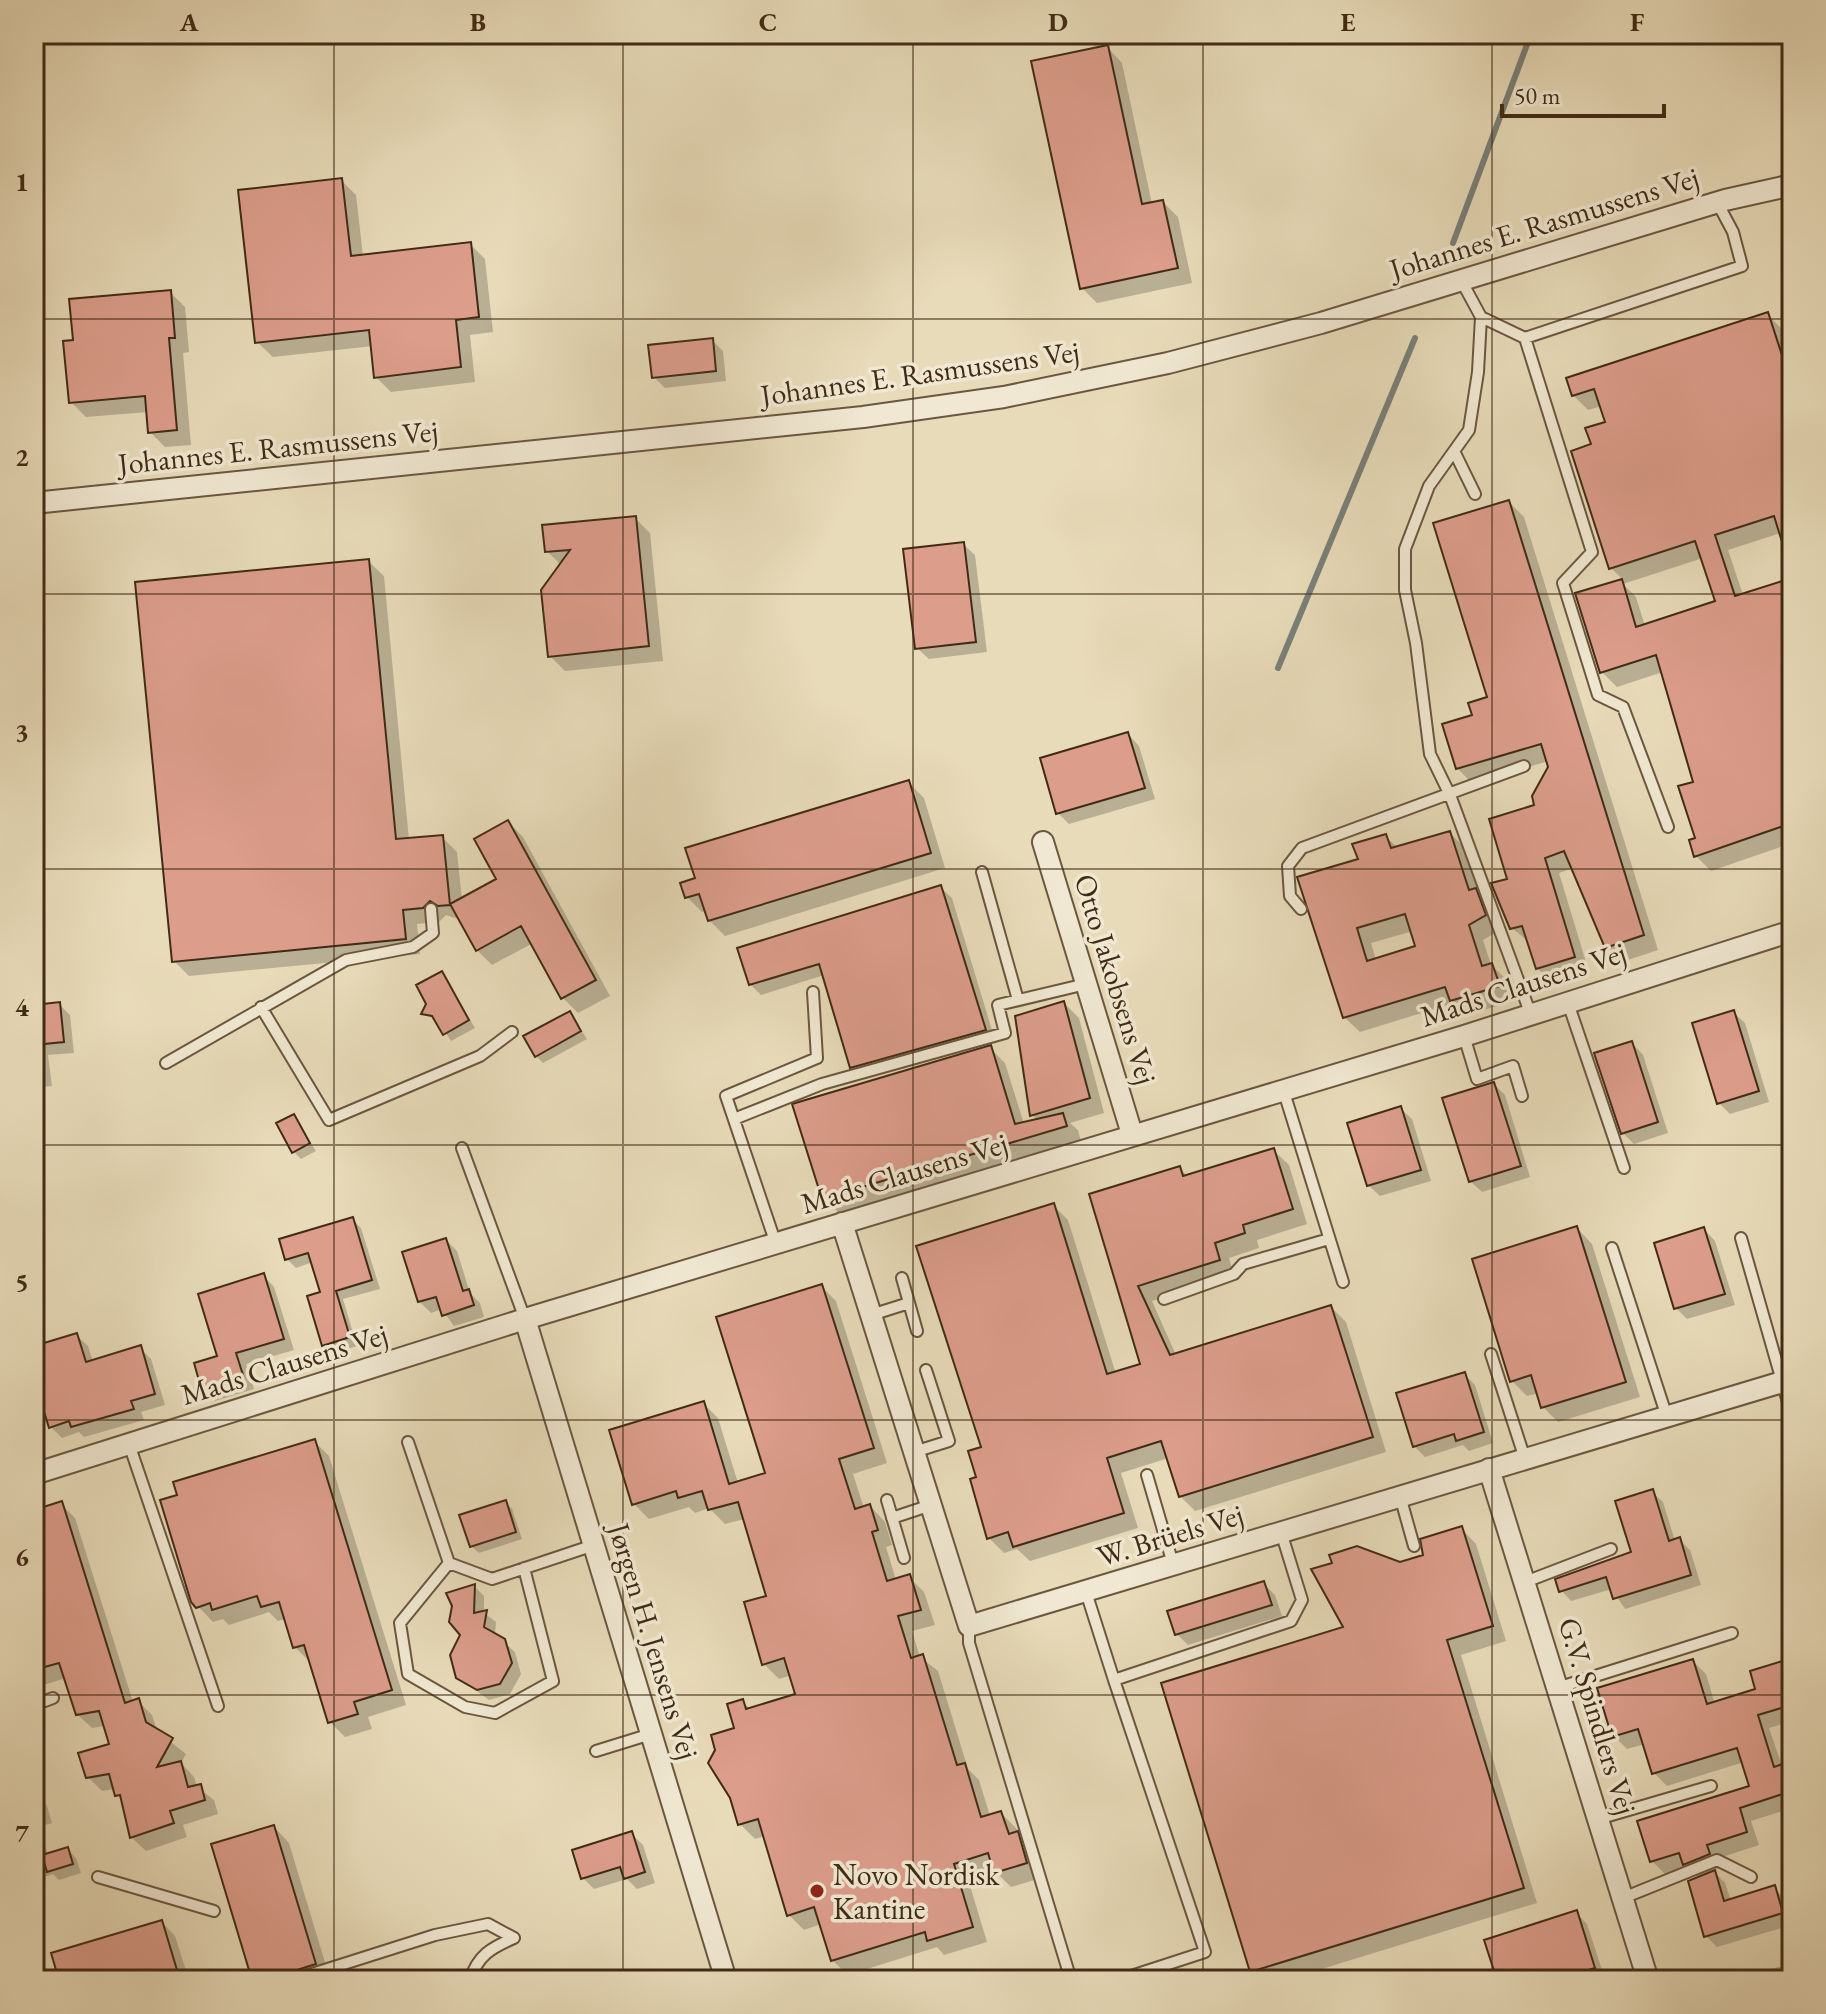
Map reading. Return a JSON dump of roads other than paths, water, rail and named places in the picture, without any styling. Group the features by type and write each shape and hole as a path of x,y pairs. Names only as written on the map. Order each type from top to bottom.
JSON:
{"street":[{"name":"Johannes E. Rasmussens Vej","path":"34,503 863,417 1004,397 1168,363 1321,323 1717,202 1792,185"},
{"name":"Otto Jakobsens Vej","path":"1043,842 1132,1134"},
{"name":"Mads Clausens Vej","path":"34,1474 525,1319 1464,1036 1567,1000 1792,931"},
{"path":"842,1223 969,1626"},
{"name":"Jørgen H. Jensens Vej","path":"525,1319 726,1980"},
{"name":"W. Brüels Vej","path":"969,1626 1788,1381"},
{"name":"G.V. Spindlers Vej","path":"1489,1469 1648,1980"}],"lane":[{"path":"1481,317 1525,338 1742,266 1733,232 1717,202"},
{"path":"1461,280 1481,317 1478,372 1469,430 1429,486 1405,549 1405,590 1416,643 1430,754 1450,795 1531,1015"},
{"path":"1525,338 1592,552 1563,583 1598,695 1623,707 1668,827"},
{"path":"1454,451 1475,494"},
{"path":"1301,909 1290,896 1288,866 1302,848 1524,766"},
{"path":"982,872 1018,1000"},
{"path":"166,1063 346,960 413,947 433,933 431,909"},
{"path":"734,1119 822,1084 1005,1033 998,1005 1086,984"},
{"path":"776,1244 726,1096 817,1058 813,992"},
{"path":"1567,1000 1624,1168"},
{"path":"261,1007 329,1120 480,1056 512,1032"},
{"path":"1464,1036 1477,1079 1513,1066 1522,1096"},
{"path":"1283,1089 1343,1282"},
{"path":"462,1148 525,1319"},
{"path":"1741,1238 1788,1381 1792,1416"},
{"path":"1164,1299 1234,1274 1243,1264 1329,1239"},
{"path":"1612,1248 1667,1417"},
{"path":"902,1278 917,1331"},
{"path":"871,1315 909,1303"},
{"path":"1491,1354 1525,1459"},
{"path":"914,1452 949,1441 926,1370"},
{"path":"408,1442 449,1563"},
{"path":"129,1444 218,1706"},
{"path":"1147,1475 1173,1564"},
{"path":"1400,1496 1414,1546"},
{"path":"887,1500 904,1558"},
{"path":"892,1518 931,1505"},
{"path":"1114,1680 1291,1621 1302,1600 1281,1532"},
{"path":"449,1563 492,1579 594,1545"},
{"path":"1525,1582 1611,1549"},
{"path":"449,1563 400,1623 408,1674 465,1707 495,1713 553,1681 524,1568"},
{"path":"1086,1592 1205,1952 1119,1980"},
{"path":"969,1626 969,1643 1071,1980"},
{"path":"1557,1688 1732,1633"},
{"path":"34,1705 53,1698"},
{"path":"596,1751 651,1734"},
{"path":"1598,1819 1711,1786"},
{"path":"1623,1898 1717,1860 1751,1877"},
{"path":"98,1877 214,1911"},
{"path":"293,1980 435,1935 488,1924 514,1938 487,1950 475,1965 470,1980"}],"waterway":[{"path":"1453,243 1531,34"},
{"path":"1278,668 1415,338"}],"place":[{"name":"Novo Nordisk Kantine","path":"817,1891"}]}
